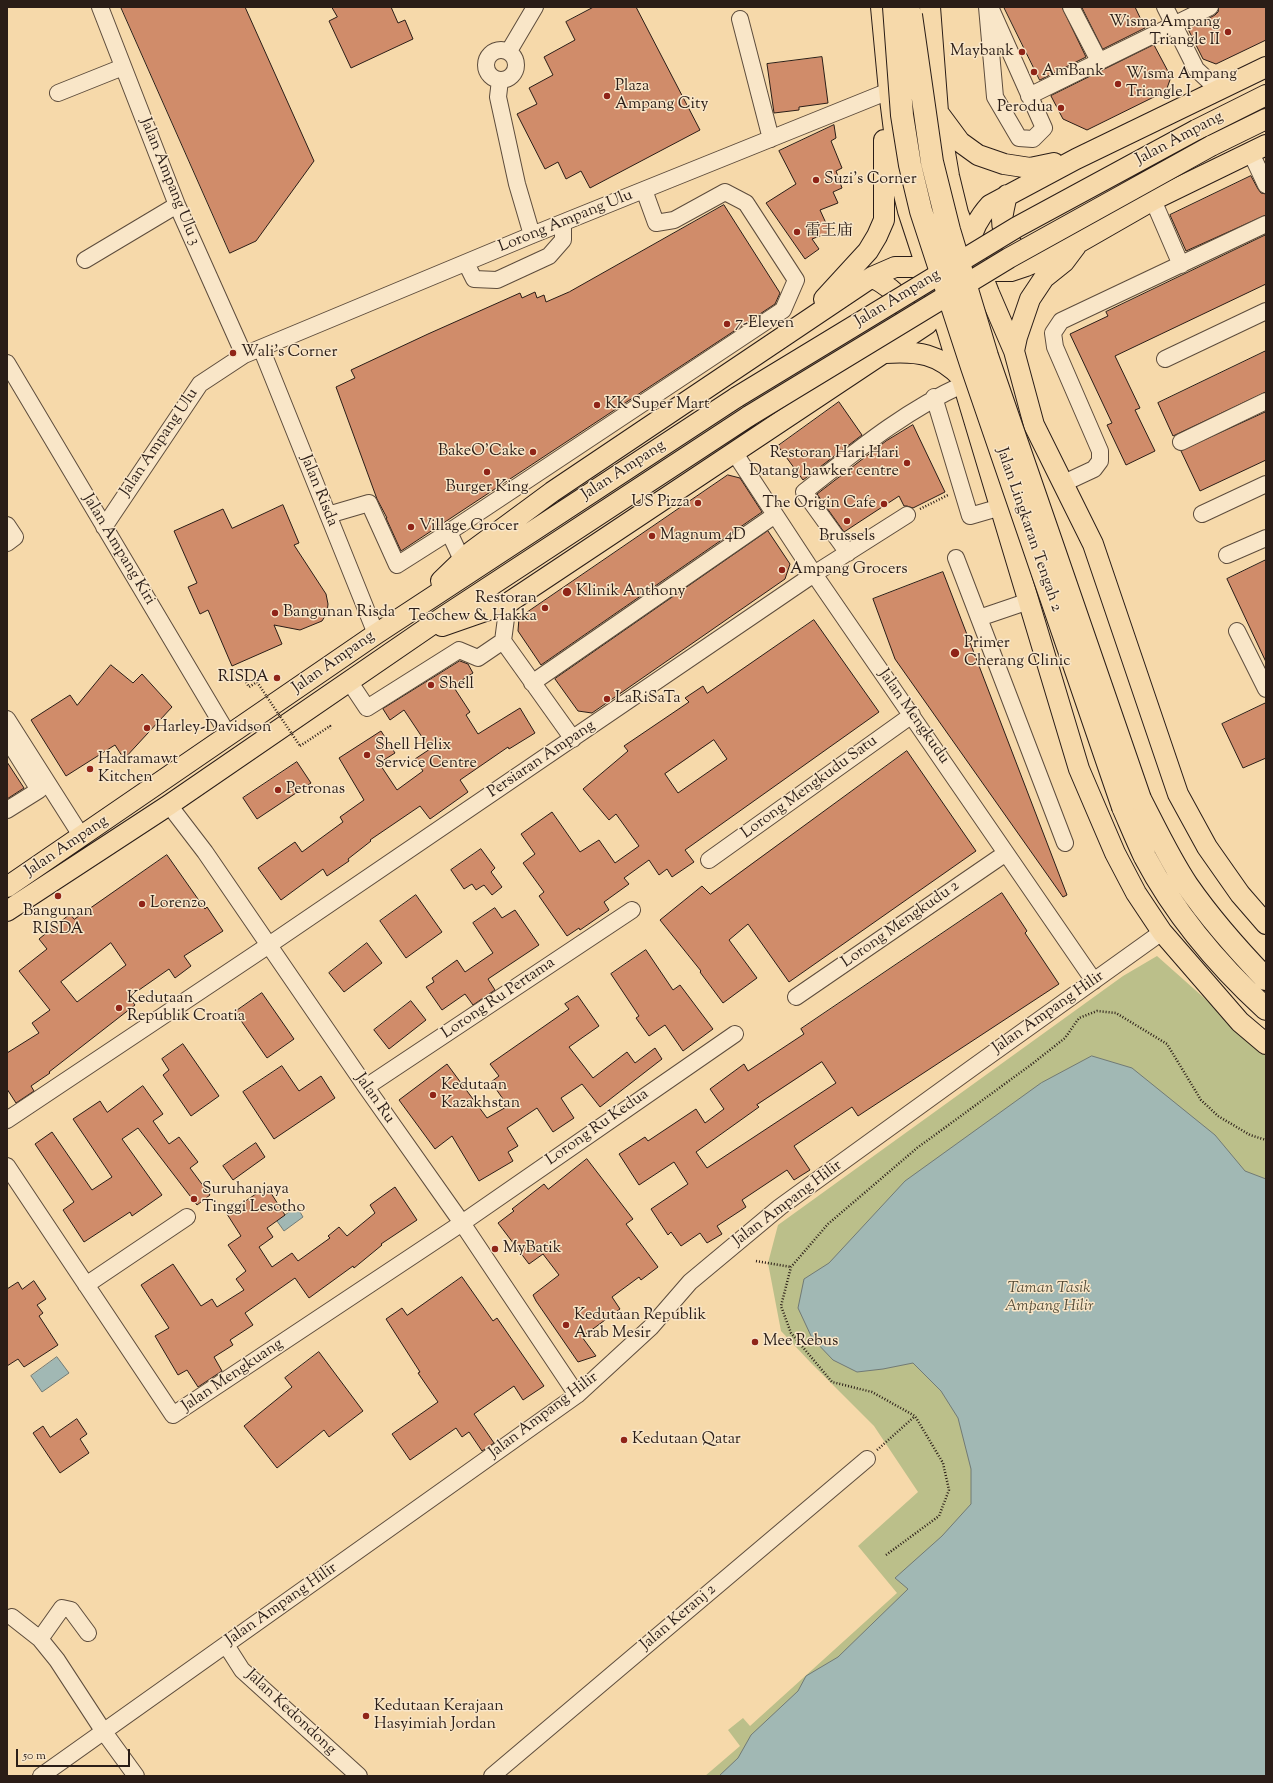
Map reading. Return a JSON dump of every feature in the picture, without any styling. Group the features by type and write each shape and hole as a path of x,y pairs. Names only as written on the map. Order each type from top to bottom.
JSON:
{"highway":[{"name":"Jalan Lingkaran Tengah 2","path":"894,7 902,116 910,165 921,211 972,367 1122,806 1146,857 1171,898 1224,967 1266,1010"},
{"name":"Jalan Lingkaran Tengah 2","path":"911,7 925,120 932,162 949,230 990,363 1140,800 1165,848 1188,885 1242,954 1266,978"}],"main road":[{"path":"881,7 900,178 908,211 961,374 1079,769 1115,853 1136,893 1162,932 1240,1022 1266,1044"},
{"path":"934,12 938,112 949,176 958,213 970,241"},
{"path":"946,327 947,317 962,273 976,223 981,214 990,205 1076,159 1266,67"},
{"name":"Jalan Ampang","path":"7,887 376,634 737,397 1018,227 1196,130 1266,95"},
{"path":"804,321 868,251 884,220 884,129 890,96"},
{"path":"938,112 960,142 978,154 1004,164 1030,168 1076,159"},
{"name":"Jalan Ampang","path":"7,911 169,805 416,635 749,416 1009,258 1211,146 1266,119"},
{"path":"408,613 462,560 552,492 804,321 872,277 895,267 914,267 928,270 962,273 1010,271 1078,243 1153,200 1258,149"},
{"path":"900,178 906,189 913,195 923,196 932,195 936,192 949,176"},
{"path":"1007,195 1002,220 1008,241 1021,255 1034,262"},
{"path":"416,635 508,604 927,324 940,308 962,273 958,243 958,213"},
{"path":"917,236 940,261 962,273 989,293 1011,344 1034,424 1093,544 1178,794 1207,847 1240,894 1266,924"},
{"path":"1011,344 1017,336 1030,299 1044,278 1064,262 1078,243"},
{"path":"872,277 895,292 904,305 909,321 907,338"},
{"path":"961,374 962,343 976,330 989,327 999,330 1011,344"},
{"path":"884,353 912,352 939,360 961,374"}],"street":[{"name":"Jalan Ampang Ulu 3","path":"100,7 177,205 244,355"},
{"path":"509,52 535,7"},
{"path":"989,7 1044,128 1033,139 1019,138 995,97 989,7"},
{"path":"1072,7 1098,61"},
{"path":"1165,7 1196,69 1210,82 1233,83"},
{"path":"1029,96 1210,7"},
{"path":"740,19 771,139"},
{"path":"504,50 509,52 515,58 516,69 510,77 500,80 495,78 487,71 486,62 491,53 504,50"},
{"path":"58,93 123,67"},
{"path":"500,80 498,97 517,184 532,235"},
{"name":"Lorong Ampang Ulu","path":"244,355 563,222 771,139 890,96"},
{"path":"1258,149 1266,184"},
{"path":"328,515 369,503 397,565 783,310 796,280 746,202 725,192 674,220 656,223 644,190"},
{"path":"1153,200 1181,264"},
{"path":"85,260 177,205"},
{"path":"466,263 474,279 497,280 549,256 563,240 563,222"},
{"path":"1064,483 1094,469 1100,461 1100,451 1054,346 1053,333 1061,321 1266,224"},
{"path":"1165,359 1266,312"},
{"name":"Jalan Risda","path":"261,348 376,634"},
{"name":"Jalan Ampang Ulu","path":"104,527 200,384 244,355"},
{"name":"Jalan Ampang Kiri","path":"7,363 228,736"},
{"path":"848,553 804,492 883,431 934,397 961,374"},
{"path":"934,397 970,516 1001,507"},
{"path":"1181,442 1266,401"},
{"name":"Jalan Mengkudu","path":"734,452 814,574 1094,981"},
{"path":"1202,514 1266,484"},
{"path":"532,683 775,515"},
{"name":"Persiaran Ampang","path":"269,945 573,740 814,574 907,515"},
{"path":"7,525 15,538 7,543"},
{"path":"449,532 462,560"},
{"path":"1227,555 1266,538"},
{"path":"956,558 1065,843"},
{"path":"979,618 1029,601"},
{"path":"508,604 503,641 573,740"},
{"path":"1238,630 1266,689"},
{"path":"349,681 367,708 459,650 478,658 503,641"},
{"name":"Lorong Mengkudu Satu","path":"708,860 912,715"},
{"path":"7,719 82,837"},
{"path":"7,739 39,790 7,810"},
{"name":"Jalan Ru","path":"169,805 205,852 366,1087 462,1223 577,1395"},
{"name":"Lorong Mengkudu 2","path":"796,997 1006,852"},
{"name":"Lorong Ru Pertama","path":"366,1087 632,910"},
{"name":"Jalan Ampang Hilir","path":"42,1776 577,1395 651,1328 690,1282 780,1207 1162,932"},
{"path":"7,1120 269,945"},
{"name":"Lorong Ru Kedua","path":"462,1223 735,1034"},
{"name":"Jalan Mengkuang","path":"7,1166 173,1415 462,1223"},
{"path":"86,1285 187,1217"},
{"name":"Jalan Keranj 2","path":"492,1776 867,1460"},
{"path":"40,1639 62,1608 71,1610 88,1633"},
{"path":"12,1617 40,1639 57,1660 104,1732 136,1776"},
{"name":"Jalan Kedondong","path":"226,1645 242,1670 359,1776"}],"path":[{"path":"907,515 962,490"},
{"path":"246,682 249,687 257,682 300,746 330,726 331,729"},
{"path":"886,1556 939,1516 949,1490 943,1463 915,1416 872,1392 832,1382 791,1333 781,1306 791,1267 828,1224 917,1148 1032,1064 1064,1038 1079,1018 1097,1011 1116,1013 1166,1044 1201,1100 1218,1116 1231,1124 1250,1135 1266,1140"},
{"path":"756,1260 791,1267"},
{"path":"867,1460 915,1416"}],"green space":[{"name":"Taman Tasik Ampang Hilir","path":"1157,956 1266,1053 1266,1776 705,1776 740,1746 728,1730 743,1718 750,1726 897,1593 858,1546 918,1492 874,1426 781,1331 768,1263 778,1225 1123,976"}],"water":[{"name":"Taman Tasik Ampang Hilir","path":"1092,1056 1132,1068 1215,1135 1245,1171 1266,1179 1266,1776 719,1776 738,1758 751,1735 798,1691 806,1676 838,1657 908,1589 895,1578 942,1536 971,1504 971,1469 958,1418 941,1391 913,1363 857,1372 833,1360 812,1338 798,1308 804,1279 829,1263 905,1181 1041,1083"},
{"path":"297,1207 303,1217 284,1231 277,1221"},
{"path":"57,1357 69,1373 42,1392 31,1376"}],"building":[{"path":"121,7 245,7 314,161 256,241 230,253"},
{"path":"332,7 391,7 398,23 405,20 413,39 351,68 329,21 337,17"},
{"name":"Plaza Ampang City","path":"594,7 636,7 700,130 590,188 581,171 566,179 558,162 545,169 517,114 537,104 529,88 553,75 544,57 575,40 566,22"},
{"path":"1004,7 1062,7 1086,57 1040,80"},
{"path":"1082,7 1135,7 1145,28 1103,49"},
{"name":"Wisma Ampang Triangle II","path":"1219,7 1266,7 1266,40 1216,64 1203,59 1188,29 1215,15 1218,12"},
{"name":"Wisma Ampang Triangle I","path":"1154,45 1171,77 1166,91 1087,130 1063,119 1051,96"},
{"path":"822,57 828,103 799,107 799,110 774,113 767,64"},
{"name":"Suzi's Corner","path":"834,125 836,138 831,141 842,168 836,171 842,188 833,192 838,203 820,210 830,232 812,239 819,249 805,259 766,203 796,184 779,151"},
{"path":"1251,176 1261,193 1266,194 1266,215 1186,251 1170,215"},
{"path":"724,205 780,293 775,304 401,551 377,499 336,387 355,378 351,370 520,293 522,298 535,292 537,298 544,295 546,302 569,292"},
{"path":"1266,235 1266,284 1115,356 1140,408 1135,410 1155,451 1126,465 1107,425 1112,423 1070,334 1108,316 1106,312"},
{"path":"1266,351 1266,392 1173,436 1158,403"},
{"path":"839,402 862,435 803,480 778,446"},
{"path":"1266,412 1266,460 1200,491 1181,451"},
{"path":"913,425 945,492 913,508 904,506 899,496 844,532 817,494 886,441"},
{"path":"728,475 740,478 762,512 541,665 518,631 519,618"},
{"path":"283,505 299,543 294,545 326,594 328,604 327,613 322,621 300,630 274,625 282,644 232,666 208,610 200,614 188,587 197,583 174,531 223,509 232,528"},
{"path":"768,531 790,564 785,579 592,713 578,711 555,679"},
{"path":"1266,560 1266,662 1227,579"},
{"path":"943,572 1067,895 1063,897 895,659 873,599"},
{"path":"814,620 879,712 685,850 694,862 672,877 667,869 659,875 649,860 624,878 629,884 604,902 609,910 580,930 579,928 567,936 539,896 544,892 523,863 535,854 521,834 552,812 580,852 599,840 615,863 639,846 616,814 609,820 583,789 628,751 624,746 689,702 685,698 703,686 707,693","holes":["714,740 727,759 678,793 665,774"]},
{"path":"460,661 468,664 473,673 453,686 470,712 466,715 478,734 520,708 535,733 509,749 508,747 460,780 468,792 430,819 420,806 370,840 371,841 348,859 349,861 327,876 323,869 281,900 258,868 295,842 302,852 343,822 340,817 364,800 339,758 381,731 395,753 379,763 397,790 423,771 415,759 430,749 404,710 390,720 383,709"},
{"path":"111,665 133,683 142,674 172,707 124,759 115,745 66,776 31,720 70,695 77,705"},
{"path":"1266,703 1266,758 1243,768 1222,724"},
{"path":"907,751 976,851 789,982 748,924 729,940 757,978 723,1003 700,972 701,971 660,920 702,886 710,894"},
{"path":"7,762 24,788 7,799"},
{"name":"Petronas","path":"297,762 311,783 257,819 243,798"},
{"path":"481,849 495,868 491,872 502,887 492,895 484,885 476,890 472,884 464,889 451,870"},
{"path":"167,855 205,909 207,907 223,931 184,956 191,966 175,978 169,969 129,997 135,1005 49,1072 50,1073 31,1086 34,1091 16,1103 7,1089 7,1053 39,1033 32,1023 50,1010 19,971 47,949 39,939 70,914 74,919","holes":["111,943 126,965 77,1002 61,982"]},
{"path":"1002,893 1027,931 1025,933 1059,984 858,1116 852,1107 794,1146 810,1170 794,1180 787,1170 742,1200 746,1207 717,1226 722,1234 707,1243 700,1233 681,1246 671,1232 668,1235 651,1209 688,1184 674,1162 639,1185 619,1154 645,1137 648,1141 696,1109 705,1123 724,1109 710,1089 744,1064 748,1071 804,1034 801,1029","holes":["822,1062 836,1083 707,1168 696,1152 759,1107 757,1105"]},
{"path":"416,895 442,932 406,958 380,921"},
{"path":"495,908 502,918 515,910 539,945 488,979 495,990 473,1005 465,994 442,1010 426,987 434,982 432,978 457,960 465,972 493,953 473,923"},
{"path":"367,943 382,963 344,992 329,973"},
{"path":"646,950 673,990 680,985 713,1029 683,1051 665,1025 649,1036 636,1018 639,1016 611,974"},
{"path":"262,993 294,1039 267,1058 235,1012"},
{"path":"578,996 599,1026 569,1047 593,1078 627,1052 635,1063 655,1048 662,1059 600,1107 582,1084 561,1098 574,1118 553,1132 537,1108 507,1128 518,1146 508,1152 513,1161 479,1181 452,1136 435,1149 399,1100 447,1064 487,1118 508,1106 491,1082 499,1076 490,1064 569,1009 565,1004"},
{"path":"411,1001 426,1020 389,1049 374,1030"},
{"path":"183,1044 219,1096 191,1116 163,1075 169,1070 162,1059"},
{"path":"282,1066 299,1091 321,1076 335,1098 274,1139 243,1092"},
{"path":"143,1086 163,1114 153,1121 169,1144 179,1137 198,1162 190,1168 210,1195 197,1205 138,1128 122,1139 162,1195 132,1216 130,1212 84,1242 63,1210 74,1202 35,1144 52,1132 92,1190 112,1177 73,1119 100,1101 107,1112"},
{"path":"256,1143 265,1157 233,1180 223,1166"},
{"path":"587,1159 633,1219 626,1224 658,1267 641,1280 639,1277 612,1297 620,1309 582,1337 596,1356 578,1362 533,1295 559,1275 543,1254 529,1264 498,1223 514,1211 512,1209 544,1184 548,1189"},
{"path":"267,1187 285,1215 267,1228 273,1237 259,1247 272,1267 292,1253 298,1261 330,1238 328,1236 339,1227 347,1236 375,1213 370,1205 395,1187 417,1220 381,1244 382,1245 354,1268 353,1266 309,1298 295,1278 245,1313 253,1325 230,1340 233,1345 214,1357 222,1371 198,1387 187,1370 178,1375 155,1336 169,1328 141,1285 173,1264 201,1306 212,1299 217,1307 244,1290 236,1279 246,1271 228,1245 241,1236 227,1214"},
{"path":"462,1277 493,1321 497,1318 544,1386 523,1400 514,1386 474,1414 494,1443 482,1451 469,1432 462,1437 456,1428 410,1460 392,1434 438,1402 418,1373 420,1372 386,1319 402,1308 407,1315"},
{"path":"34,1281 46,1299 37,1305 43,1313 39,1316 58,1345 24,1367 18,1359 7,1366 7,1289 18,1282 22,1289"},
{"path":"319,1352 363,1411 329,1437 324,1430 277,1468 244,1426 292,1387 285,1378"},
{"path":"77,1419 87,1434 80,1439 89,1453 60,1473 33,1433 43,1426 50,1437"}],"place":[{"name":"Wisma Ampang Triangle II","path":"1228,32"},
{"name":"Maybank","path":"1022,52"},
{"name":"AmBank","path":"1034,72"},
{"name":"Wisma Ampang Triangle I","path":"1118,84"},
{"name":"Plaza Ampang City","path":"607,96"},
{"name":"Perodua","path":"1061,108"},
{"name":"Suzi's Corner","path":"816,180"},
{"name":"雷王庙","path":"797,232"},
{"name":"7-Eleven","path":"727,324"},
{"name":"Wali's Corner","path":"233,353"},
{"name":"KK Super Mart","path":"597,405"},
{"name":"BakeO’Cake","path":"533,452"},
{"name":"Restoran Hari Hari Datang hawker centre","path":"907,463"},
{"name":"Burger King","path":"487,472"},
{"name":"US Pizza","path":"698,503"},
{"name":"The Origin Cafe","path":"884,504"},
{"name":"Brussels","path":"847,521"},
{"name":"Village Grocer","path":"411,527"},
{"name":"Magnum 4D","path":"652,536"},
{"name":"Ampang Grocers","path":"782,570"},
{"name":"Klinik Anthony","path":"567,592"},
{"name":"Restoran Teochew & Hakka","path":"545,608"},
{"name":"Bangunan Risda","path":"275,613"},
{"name":"Primer Cherang Clinic","path":"955,653"},
{"name":"RISDA","path":"277,678"},
{"name":"Shell","path":"431,685"},
{"name":"LaRiSaTa","path":"607,699"},
{"name":"Harley-Davidson","path":"147,728"},
{"name":"Shell Helix Service Centre","path":"367,755"},
{"name":"Hadramawt Kitchen","path":"90,769"},
{"name":"Petronas","path":"278,790"},
{"name":"Bangunan RISDA","path":"58,896"},
{"name":"Lorenzo","path":"142,904"},
{"name":"Kedutaan Republik Croatia","path":"119,1008"},
{"name":"Kedutaan Kazakhstan","path":"433,1095"},
{"name":"Suruhanjaya Tinggi Lesotho","path":"194,1199"},
{"name":"MyBatik","path":"495,1249"},
{"name":"Kedutaan Republik Arab Mesir","path":"566,1325"},
{"name":"Mee Rebus","path":"755,1342"},
{"name":"Kedutaan Qatar","path":"624,1440"},
{"name":"Kedutaan Kerajaan Hasyimiah Jordan","path":"366,1716"}]}
